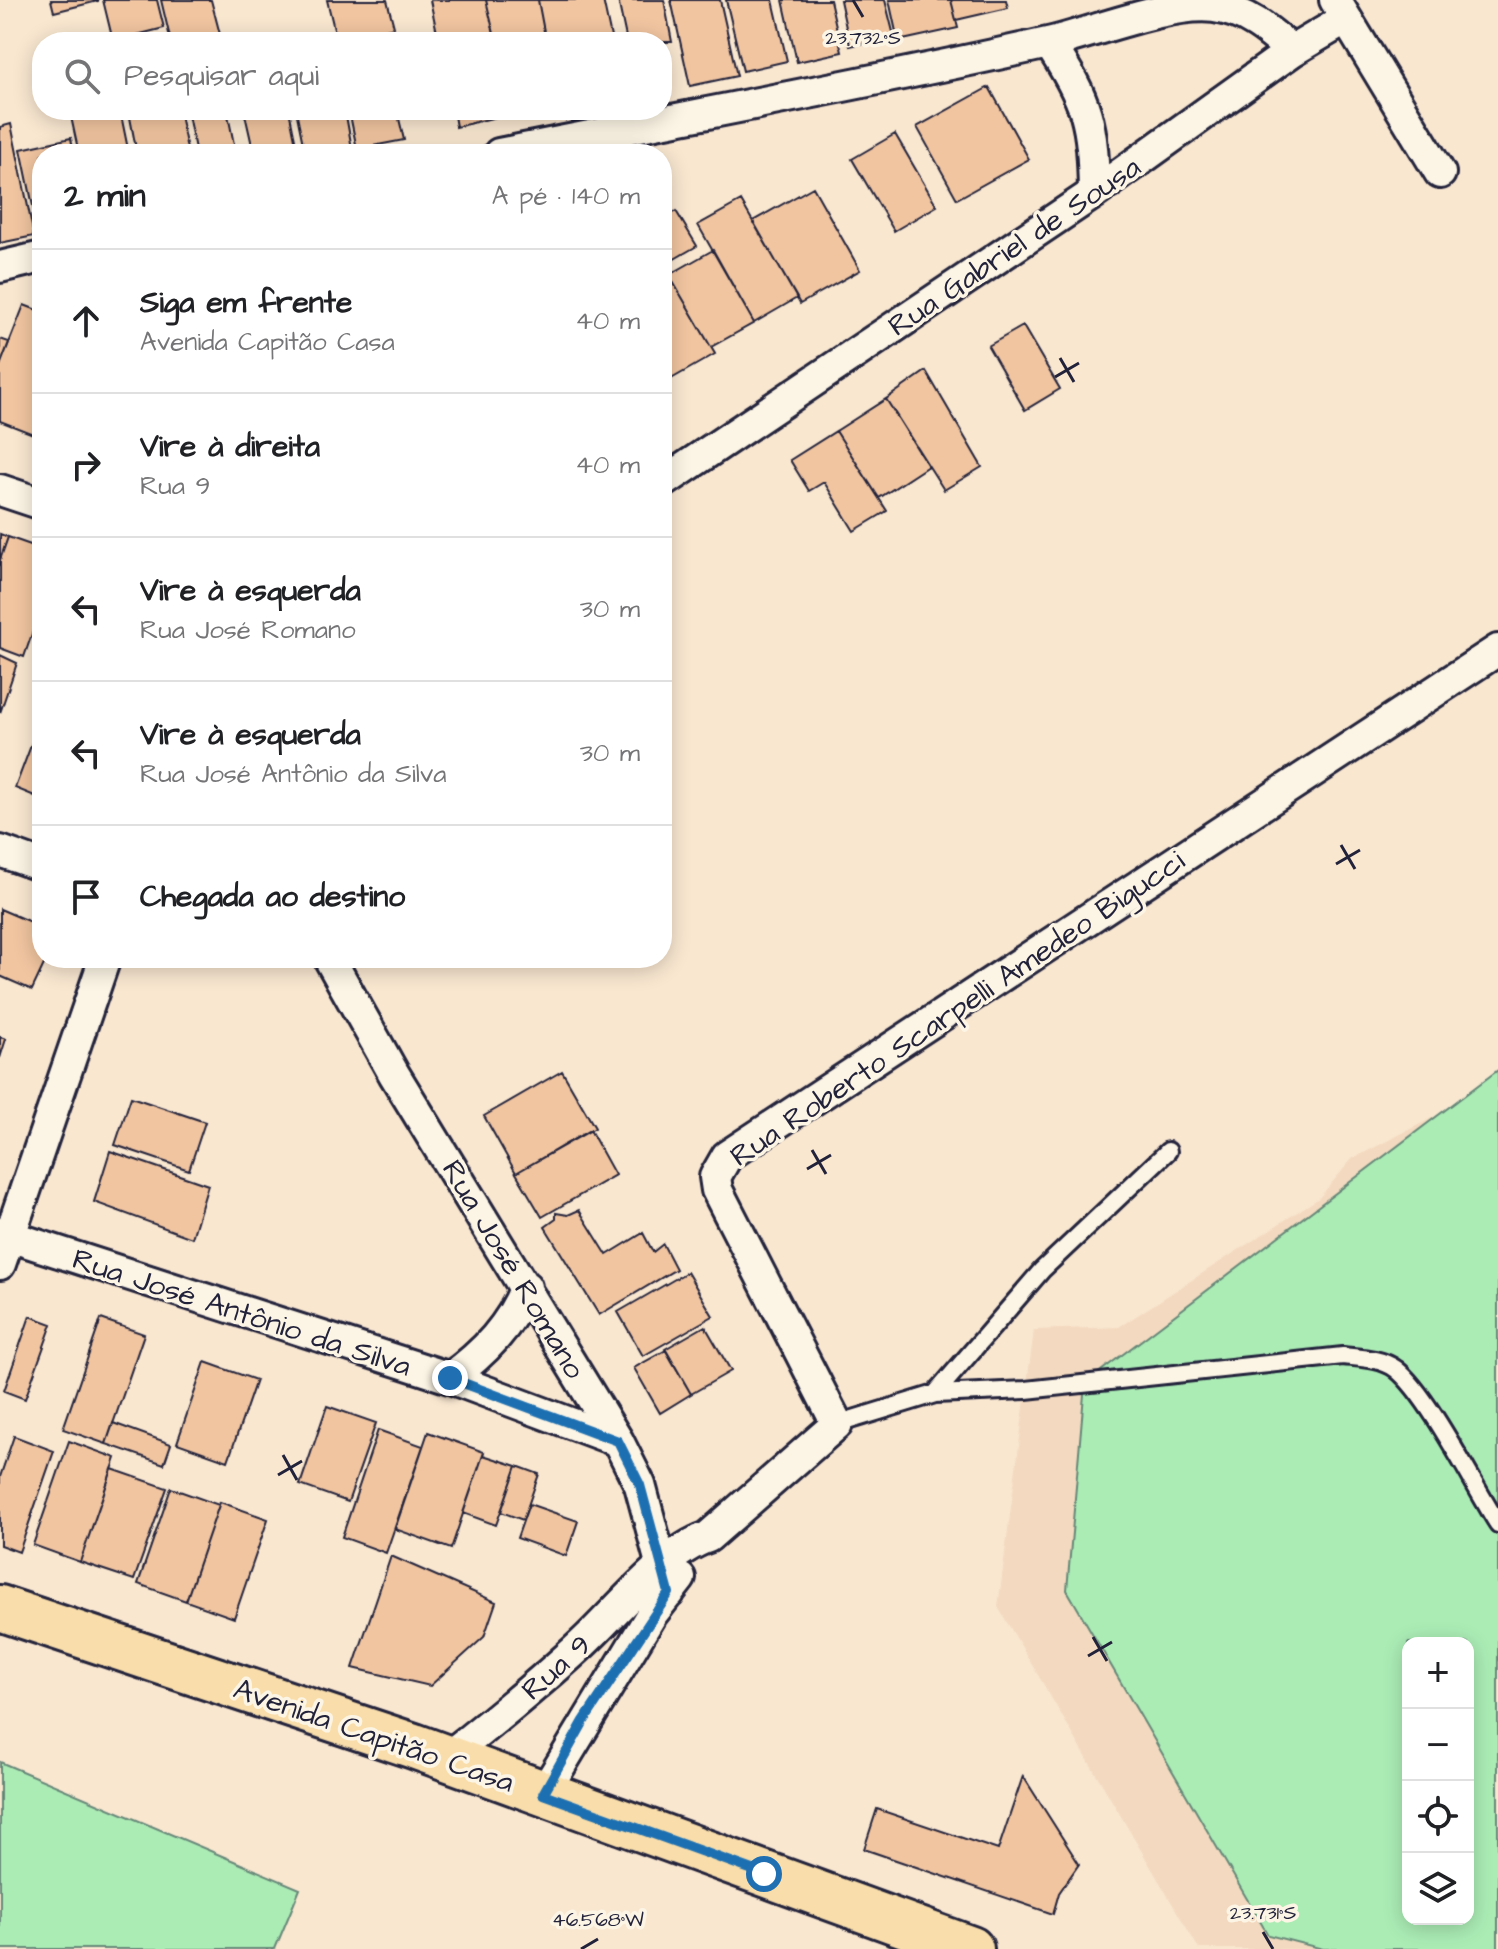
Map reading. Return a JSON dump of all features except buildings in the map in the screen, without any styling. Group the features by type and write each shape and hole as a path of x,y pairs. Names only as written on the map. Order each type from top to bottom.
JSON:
{"main road":[{"name":"Avenida Capitão Casa","path":"0,1608 445,1759 971,1949"}],"street":[{"path":"672,119 1049,43 1169,12 1213,6 1263,25 1292,51"},
{"name":"Rua Gabriel de Sousa","path":"672,476 1094,193 1292,51 1340,10"},
{"path":"1340,10 1440,173"},
{"path":"1049,43 1088,111 1093,139 1094,193"},
{"path":"549,144 667,120"},
{"path":"0,267 32,259"},
{"path":"0,490 32,501"},
{"name":"Rua Roberto Scarpelli Amedeo Bigucci","path":"837,1424 717,1190 715,1177 719,1165 741,1147 1498,650"},
{"path":"0,851 32,862"},
{"path":"3,1245 101,968"},
{"name":"Rua José Romano","path":"335,968 394,1074 618,1441 640,1485 665,1580"},
{"name":"Rua José Antônio da Silva","path":"3,1245 450,1378 618,1441"},
{"path":"450,1378 503,1330 516,1313 526,1287"},
{"path":"665,1580 687,1546 708,1537 837,1424"},
{"name":"Rua 9","path":"445,1759 665,1580"},
{"name":"Rua 9","path":"543,1794 665,1580"}],"lane":[{"path":"935,1394 1042,1270 1168,1151"},
{"path":"837,1424 935,1394 1026,1390 1343,1356 1378,1360 1395,1368 1416,1390 1498,1524"}],"shaded area":[{"path":"1498,1084 1498,1949 1199,1949 998,1607 1034,1330 1119,1327 1319,1198 1352,1159"}],"green space":[{"path":"1498,1070 1498,1949 1323,1949 1268,1935 1067,1590 1085,1383"},
{"path":"0,1762 300,1889 275,1949 0,1949"}],"route":[{"path":"450,1378 618,1441 640,1485 669,1593 652,1614 584,1721 543,1794 764,1874"}]}
